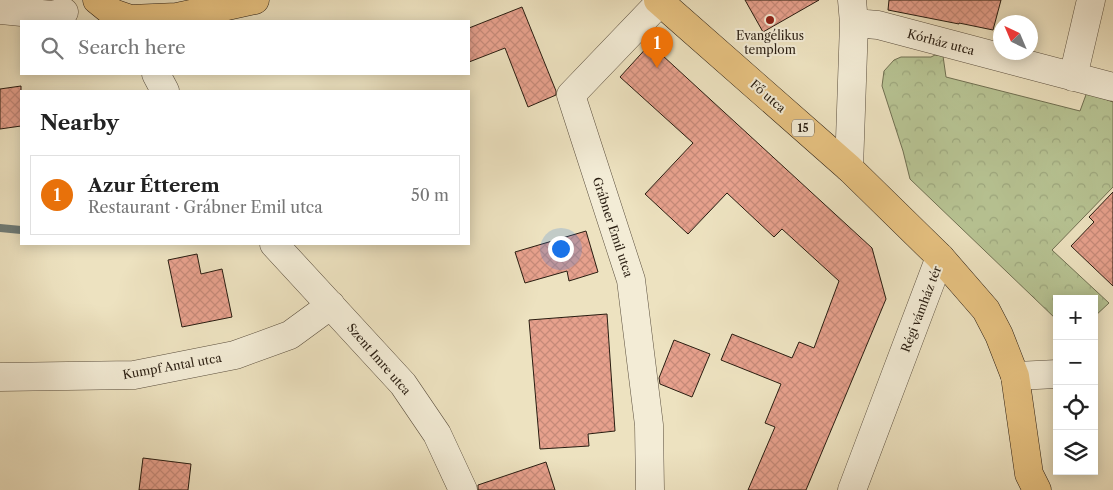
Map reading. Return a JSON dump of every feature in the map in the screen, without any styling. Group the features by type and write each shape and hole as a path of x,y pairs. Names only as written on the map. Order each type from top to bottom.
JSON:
{"main road":[{"path":"97,0 113,13 131,20 177,16 255,0"},
{"name":"Fő utca","path":"660,1 849,168 940,258"},
{"name":"Régi vámház tér","path":"940,258 986,310 999,335 1015,376 1029,474 1037,490"}],"street":[{"path":"1073,77 1091,0"},
{"name":"Grábner Emil utca","path":"650,490 649,425 631,280 571,95 660,1"},
{"path":"0,10 52,15 64,12"},
{"path":"849,168 853,12"},
{"name":"Kórház utca","path":"853,12 878,26 1113,87"},
{"path":"157,75 164,90"},
{"name":"Szent Imre utca","path":"275,245 404,384 437,434 463,490"},
{"name":"Régi vámház tér","path":"852,490 940,258"},
{"name":"Kumpf Antal utca","path":"0,377 134,375 235,355 290,335 331,305"},
{"path":"1015,376 1053,374"}],"green space":[{"path":"935,55 943,56 946,77 1080,111 1087,92 1113,102 1113,187 1052,250 1109,303 1098,313 1098,295 1053,295 1053,316 910,179 882,86 884,71 894,60 901,57 931,57"}],"building":[{"name":"Evangélikus templom","path":"745,0 819,0 763,32"},
{"path":"889,0 1001,0 997,15 993,15 993,30 888,10"},
{"path":"522,7 556,95 528,107 505,48 470,62 470,28"},
{"path":"650,44 872,248 886,299 806,490 748,490 775,427 765,423 781,384 721,360 732,334 792,358 799,342 814,348 839,281 782,229 774,237 727,193 688,234 645,194 693,143 620,77"},
{"path":"21,86 20,126 0,129 0,89"},
{"path":"1113,192 1113,286 1071,246 1094,222 1089,217"},
{"path":"586,231 598,272 569,281 567,271 525,283 515,252"},
{"path":"197,254 201,274 222,269 232,317 182,327 168,260"},
{"path":"607,314 615,431 588,434 589,446 540,449 529,320"},
{"path":"674,340 710,354 692,397 660,384 659,378"},
{"path":"143,458 191,464 188,490 139,490"},
{"path":"546,462 555,490 478,490 478,485"}],"waterway":[{"path":"0,228 20,230"}],"place":[{"name":"Evangélikus templom","path":"770,20"},
{"name":"Azur Étterem","path":"657,68"}]}
